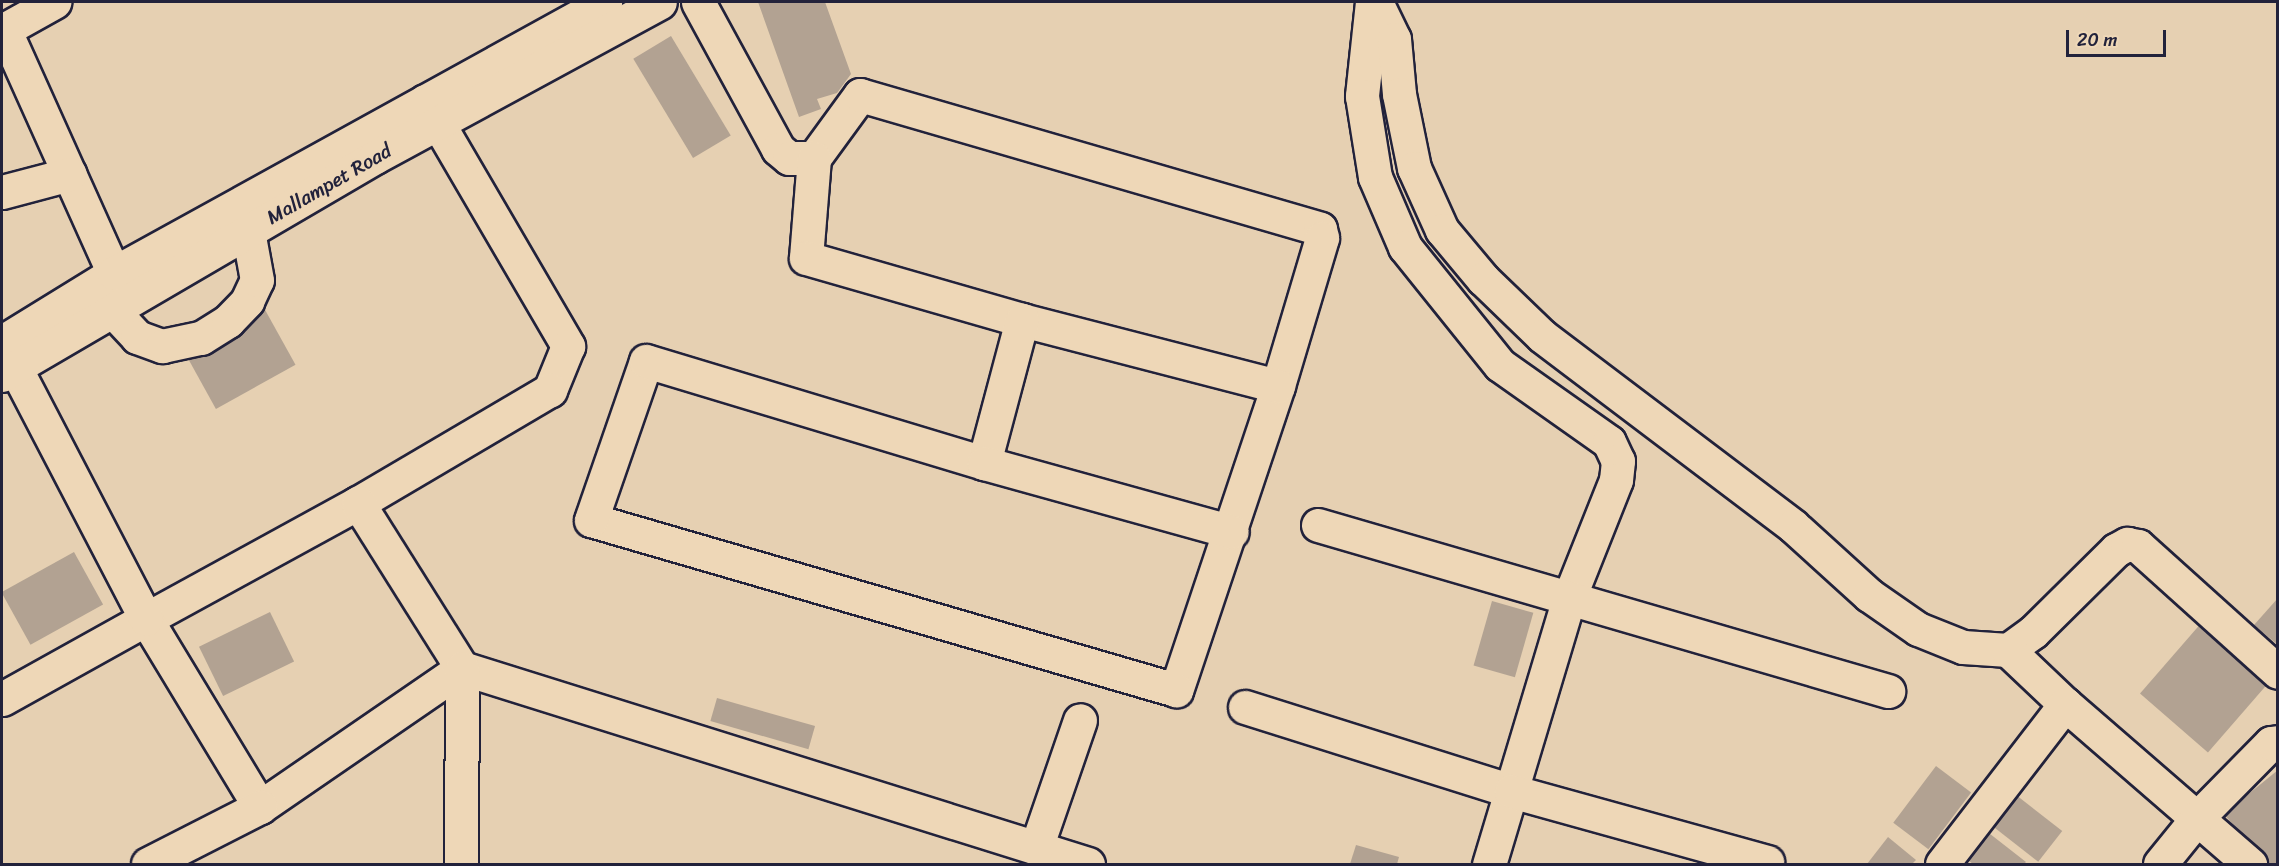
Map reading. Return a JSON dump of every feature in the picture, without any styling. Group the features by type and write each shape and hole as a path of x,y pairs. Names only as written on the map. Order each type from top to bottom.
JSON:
{"street":[{"path":"54,2 3,31 70,174 109,288 137,337 162,346 201,338 228,321 247,302 257,280 243,218"},
{"name":"Mallampet Road","path":"432,113 605,2"},
{"name":"Mallampet Road","path":"6,361 109,288 243,218 432,113 660,2"},
{"path":"698,2 778,149 789,158 814,158"},
{"path":"1372,2 1362,96 1376,177 1405,248 1500,365 1609,442 1618,461 1616,480 1569,598 1489,864"},
{"path":"1376,2 1394,39 1399,94 1414,168 1442,230 1483,279 1542,336 1792,526 1869,595 1918,628 1963,647 2008,650 2033,632 2116,550 2127,544 2138,546 2277,672"},
{"path":"1232,532 984,462 646,361 591,520 1176,690 1232,532 1278,386 1322,238 1320,229 1311,224 860,95 814,158 806,258 1022,320 1278,386"},
{"path":"2,699 358,503 550,390 568,346 432,113"},
{"path":"2,192 70,174"},
{"path":"984,462 1022,320"},
{"path":"6,361 146,619 260,807"},
{"path":"358,503 462,668 461,864"},
{"path":"1318,525 1888,691"},
{"path":"2008,650 2065,704 2250,864"},
{"path":"148,864 260,807 462,668"},
{"path":"462,668 1088,864"},
{"path":"1942,864 2065,704"},
{"path":"1245,707 1511,791 1767,862"},
{"path":"1036,848 1080,720"},
{"path":"2160,864 2198,817 2271,743 2277,742"}],"building":[{"path":"758,2 825,2 851,74 837,93 817,99 821,109 799,117"},
{"path":"671,36 731,135 693,158 633,59"},
{"path":"264,308 296,365 216,409 184,352"},
{"path":"74,552 103,604 30,645 2,592"},
{"path":"2278,598 2278,645 2254,625"},
{"path":"1492,601 1533,613 1515,677 1474,665"},
{"path":"270,612 294,661 223,696 199,647"},
{"path":"2203,621 2271,680 2208,752 2140,693"},
{"path":"717,698 815,726 808,749 710,721"},
{"path":"1936,766 1971,792 1928,849 1893,823"},
{"path":"2278,770 2278,864 2265,864 2224,814"},
{"path":"2011,791 2062,831 2038,862 1987,822"},
{"path":"1985,830 2026,862 2024,864 1973,864 1964,857"},
{"path":"1888,837 1916,860 1912,864 1867,864"},
{"path":"1356,845 1399,857 1397,864 1350,864"}]}
